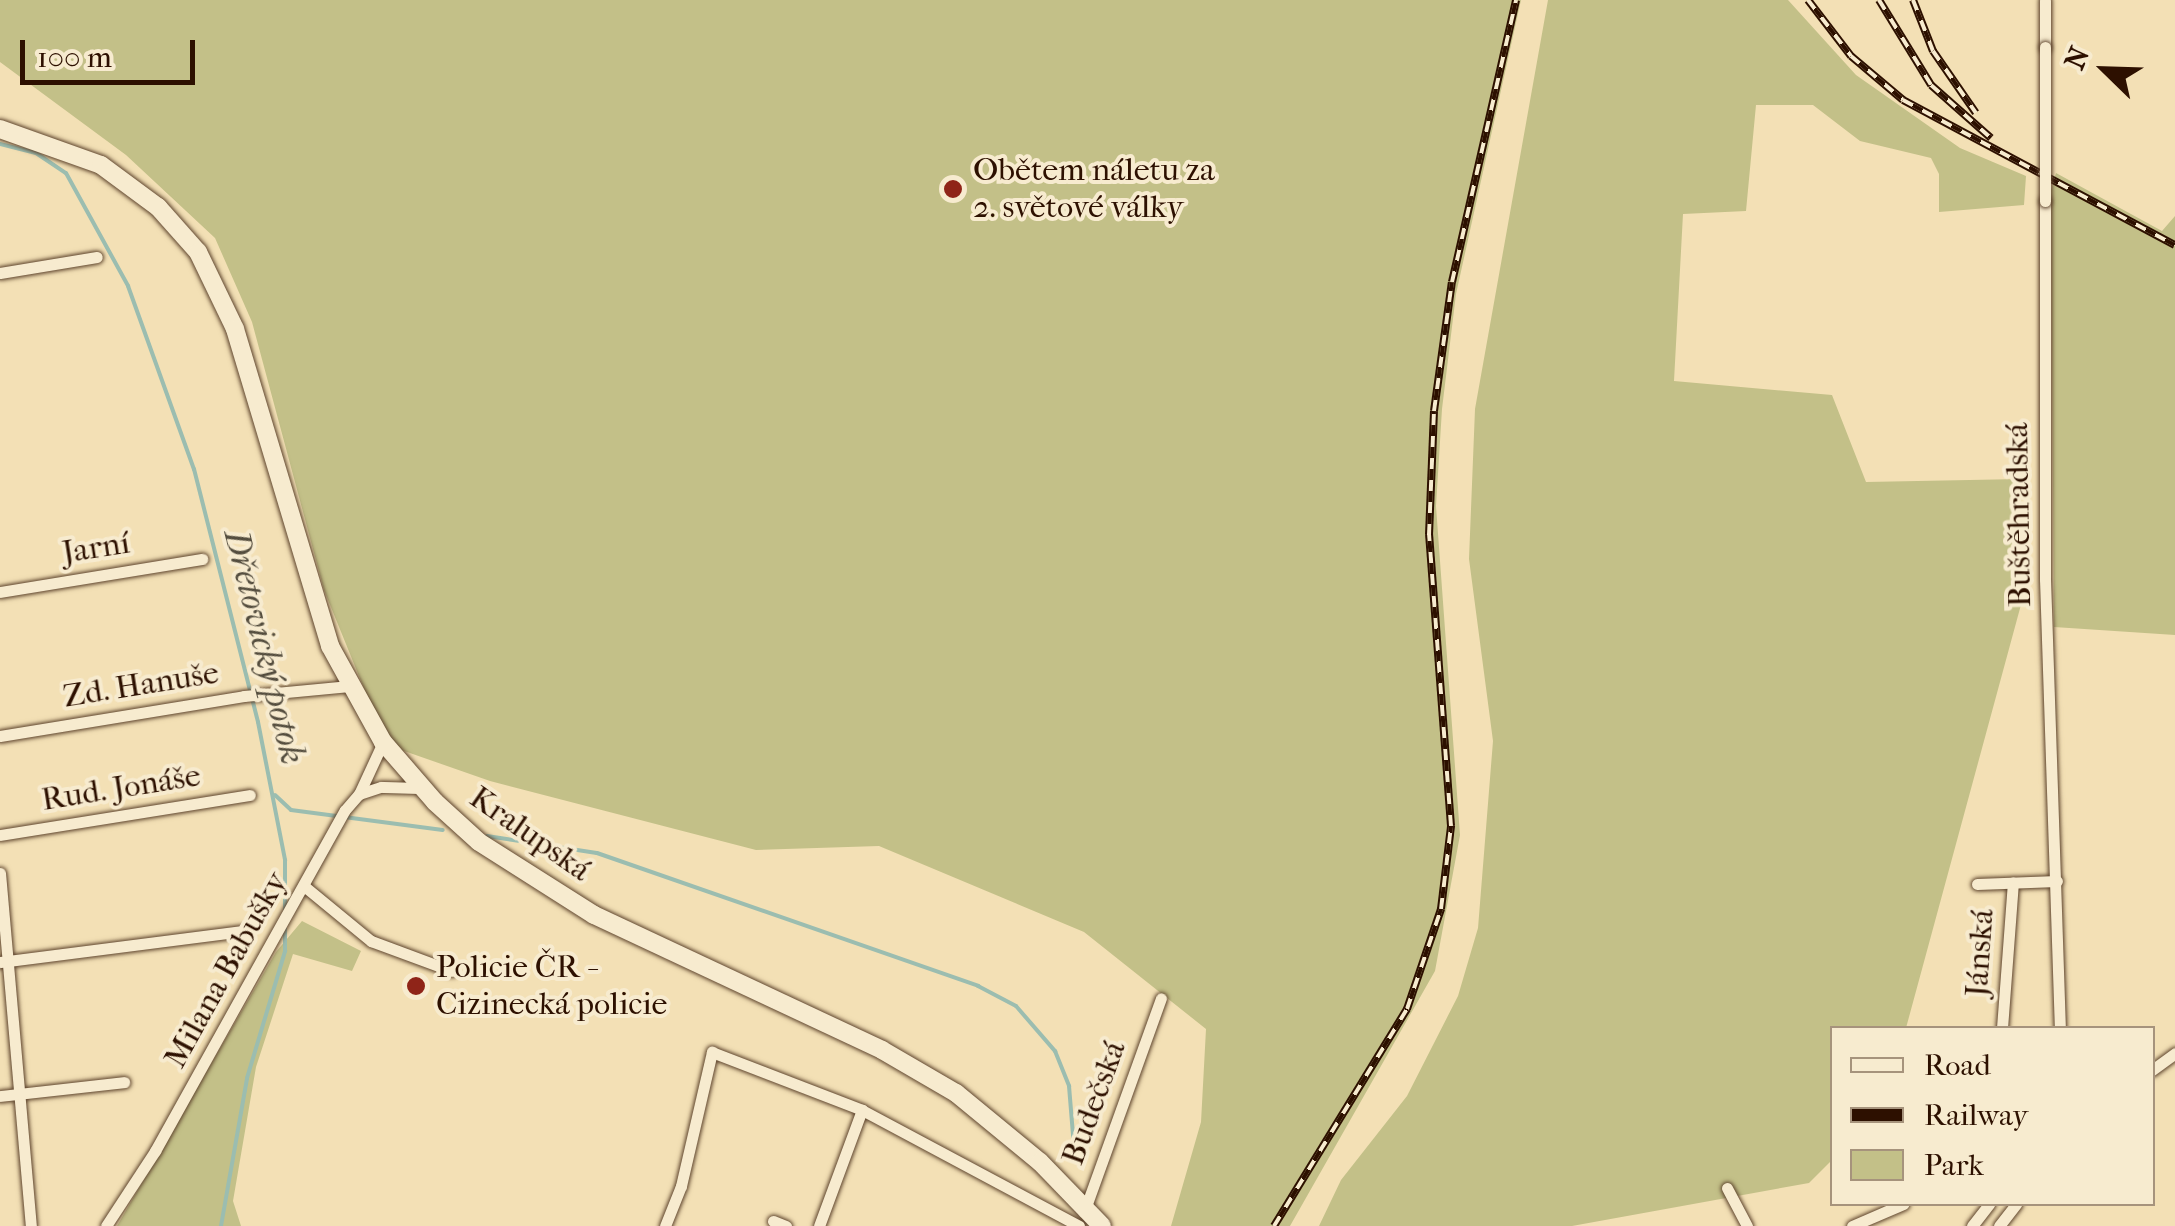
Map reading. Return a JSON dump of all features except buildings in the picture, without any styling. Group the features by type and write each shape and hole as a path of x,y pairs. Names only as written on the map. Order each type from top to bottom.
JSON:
{"main road":[{"name":"Kralupská","path":"0,129 101,165 158,208 198,252 235,329 304,572 350,686 383,742 422,788 479,842 594,914 882,1050 956,1093 1040,1162 1082,1220 1102,1226"}],"street":[{"name":"Buštěhradská","path":"2045,0 2046,579 2060,1026"},
{"path":"0,272 98,257"},
{"name":"Jarní","path":"0,592 202,559"},
{"name":"Zd. Hanuše","path":"0,736 244,696 350,686"},
{"name":"Milana Babušky","path":"106,1226 280,930 344,810 359,794 383,742"},
{"path":"359,794 422,788"},
{"name":"Rud. Jonáše","path":"0,835 250,795"},
{"path":"0,873 5,1011 31,1226"},
{"name":"Jánská","path":"1977,884 2057,881"},
{"name":"Jánská","path":"2002,1026 2013,882"},
{"path":"304,886 372,941 452,971"},
{"path":"3,962 243,931"},
{"name":"Budečská","path":"1082,1220 1161,998"},
{"name":"Kralupská","path":"664,1226 681,1186 712,1052 862,1110 1082,1220"},
{"path":"0,1096 124,1082"},
{"path":"818,1226 862,1110"},
{"path":"1728,1188 1747,1226"},
{"path":"1852,1226 1898,1206"},
{"path":"1972,1226 1988,1206"},
{"path":"1999,1226 2014,1206"},
{"path":"773,1221 786,1226"}],"green space":[{"path":"0,0 1521,0 1456,294 1442,409 1436,506 1460,835 1435,971 1290,1226 1171,1226 1201,1122 1206,1029 1084,932 879,846 756,850 490,781 387,745 324,590 252,322 215,238 126,155 0,62"},
{"path":"1548,0 1788,0 1856,75 1960,148 2026,176 2024,205 1939,212 1939,174 1931,158 1860,141 1813,105 1756,105 1746,211 1683,214 1674,381 1832,395 1866,482 2021,479 2022,601 1907,1026 1830,1026 1830,1162 1809,1183 1572,1226 1319,1226 1341,1180 1407,1096 1458,996 1478,928 1493,741 1469,559 1475,409"},
{"path":"2056,173 2162,231 2175,216 2175,635 2054,627 2051,190"},
{"path":"302,921 361,951 352,971 293,954 256,1067 233,1201 241,1226 117,1226 276,952"}],"waterway":[{"name":"Dřetovický potok","path":"0,144 36,153 66,173 128,286 194,469 258,722 285,860 285,909"},
{"path":"275,795 291,810 443,830"},
{"path":"487,836 597,853 978,986 1016,1006 1055,1051 1069,1086 1075,1159"},
{"name":"Dřetovický potok","path":"221,1226 247,1078 285,951 285,929"}],"railway":[{"path":"1274,1226 1407,1009 1441,909 1451,826 1429,535 1434,411 1452,282 1516,0"},
{"path":"1808,0 1851,56 1903,100 2175,245"},
{"path":"1879,0 1931,85 1991,138"},
{"path":"1913,0 1933,51 1976,113"}],"place":[{"name":"Obětem náletu za 2. světové války","path":"953,189"},
{"name":"Policie ČR - Cizinecká policie","path":"416,986"}]}
